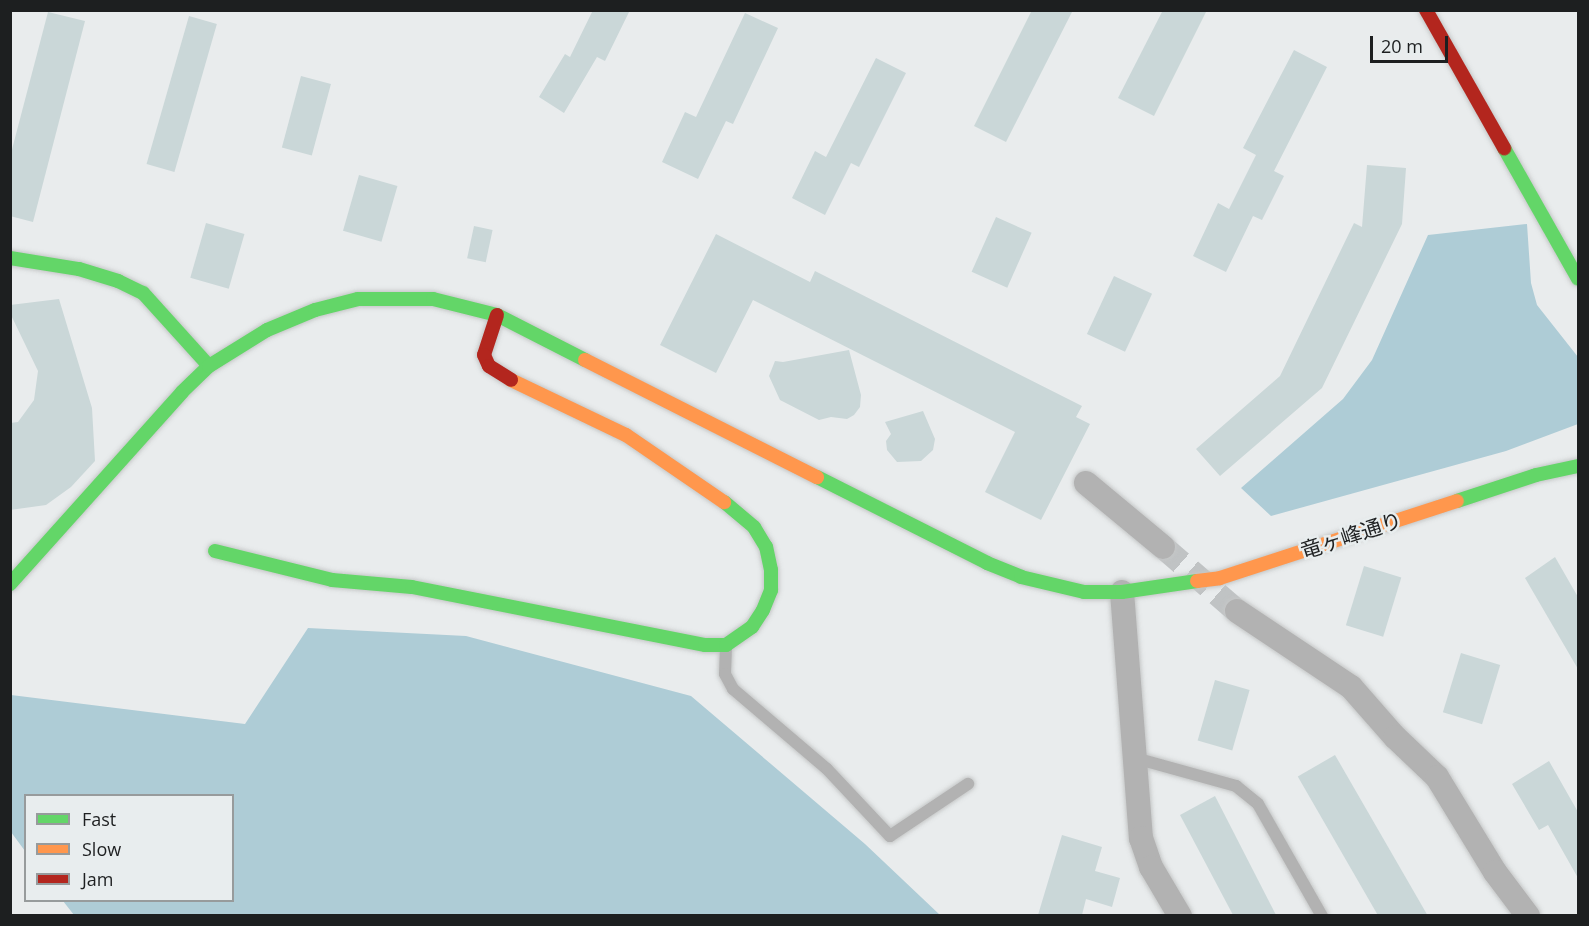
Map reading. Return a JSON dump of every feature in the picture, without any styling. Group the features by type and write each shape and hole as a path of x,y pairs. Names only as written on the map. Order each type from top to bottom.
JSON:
{"street":[{"path":"1426,10 1578,279"},
{"path":"10,258 79,269 118,281 143,293 209,366"},
{"name":"竜ヶ峰通り","path":"10,584 174,401 209,366 267,330 315,310 358,299 395,297 433,300 464,305 497,315 987,563 1021,577 1055,587 1084,592 1122,592 1220,578 1526,478 1578,466"},
{"path":"215,551 332,580 412,587 682,640 726,645 752,627 763,610 771,590 771,570 766,547 754,527 733,509 627,435 499,374 489,366 483,355 497,315"},
{"path":"1086,483 1163,547"},
{"path":"1122,592 1142,838 1151,867 1180,915"},
{"path":"1238,611 1351,687 1395,737 1437,777 1495,872 1528,915"}],"lane":[{"path":"726,645 725,674 733,689 827,769 890,836 968,784"},
{"path":"1135,758 1236,786 1258,804 1322,915"}],"shaded area":[{"path":"1527,224 1531,283 1537,305 1578,357 1578,424 1506,451 1271,516 1241,488 1343,399 1372,360 1428,235"},
{"path":"308,628 466,636 691,696 865,844 940,915 74,915 64,902 234,902 234,794 24,794 24,850 11,832 11,695 245,724"}],"building":[{"path":"593,10 630,10 605,61 597,57 564,113 539,97 565,54 570,57"},
{"path":"1032,10 1073,10 1006,142 974,126"},
{"path":"1163,10 1207,10 1154,116 1118,98"},
{"path":"48,12 85,21 33,222 10,216 10,157"},
{"path":"745,13 778,28 733,124 726,121 698,179 662,162 685,112 696,117"},
{"path":"189,16 217,24 174,172 147,164"},
{"path":"1294,50 1327,67 1274,171 1284,176 1262,220 1253,216 1226,272 1193,256 1218,203 1229,209 1256,155 1243,148"},
{"path":"876,58 906,73 859,167 851,163 825,215 792,198 815,151 826,157"},
{"path":"301,76 331,84 312,156 282,147"},
{"path":"1367,165 1406,168 1402,224 1322,388 1220,476 1196,449 1280,376 1354,223 1362,227"},
{"path":"359,175 397,186 381,242 343,231"},
{"path":"996,217 1032,233 1007,288 972,272"},
{"path":"206,223 244,234 229,289 190,278"},
{"path":"474,226 493,230 486,262 467,258"},
{"path":"716,234 810,282 815,271 1082,406 1076,417 1090,424 1041,520 985,492 1015,432 753,300 716,373 660,345"},
{"path":"1114,276 1152,294 1125,352 1087,334"},
{"path":"59,299 92,408 95,461 71,487 46,505 10,510 10,423 18,422 34,400 38,371 10,313 10,305"},
{"path":"849,350 861,395 860,407 854,415 847,419 831,417 819,420 780,400 769,376 775,361 783,362"},
{"path":"923,411 935,439 933,450 921,461 897,462 887,450 886,441 891,434 885,422"},
{"path":"1555,557 1578,597 1578,669 1525,578"},
{"path":"1364,566 1401,577 1383,637 1346,625"},
{"path":"1461,653 1500,665 1482,724 1443,712"},
{"path":"1215,680 1250,690 1232,750 1198,741"},
{"path":"1335,755 1428,915 1378,916 1298,777"},
{"path":"1549,761 1578,812 1578,878 1548,825 1539,830 1512,784"},
{"path":"1215,796 1276,915 1233,915 1180,815"},
{"path":"1062,835 1102,847 1095,871 1120,878 1112,907 1086,899 1082,915 1038,915"}],"tunnel":[{"path":"1163,547 1237,611"}],"traffic: fast":[{"path":"1504,148 1578,279"},
{"path":"10,258 79,269 118,281 143,293 209,366"},
{"path":"10,584 182,392 209,366 267,330 315,310 358,299 433,299 497,315 585,360"},
{"path":"1457,501 1536,475 1578,466"},
{"path":"817,477 987,563 1021,577 1084,592 1122,592 1197,581"},
{"path":"215,551 332,580 412,587 705,645 726,645 752,627 763,610 771,590 771,570 766,547 754,527 724,502"}],"traffic: slow":[{"path":"585,360 817,477"},
{"path":"511,380 626,435 724,502"},
{"path":"1197,581 1220,578 1457,501"}],"traffic: jam":[{"path":"1426,10 1504,148"},
{"path":"497,315 484,355 489,366 511,380"}]}
